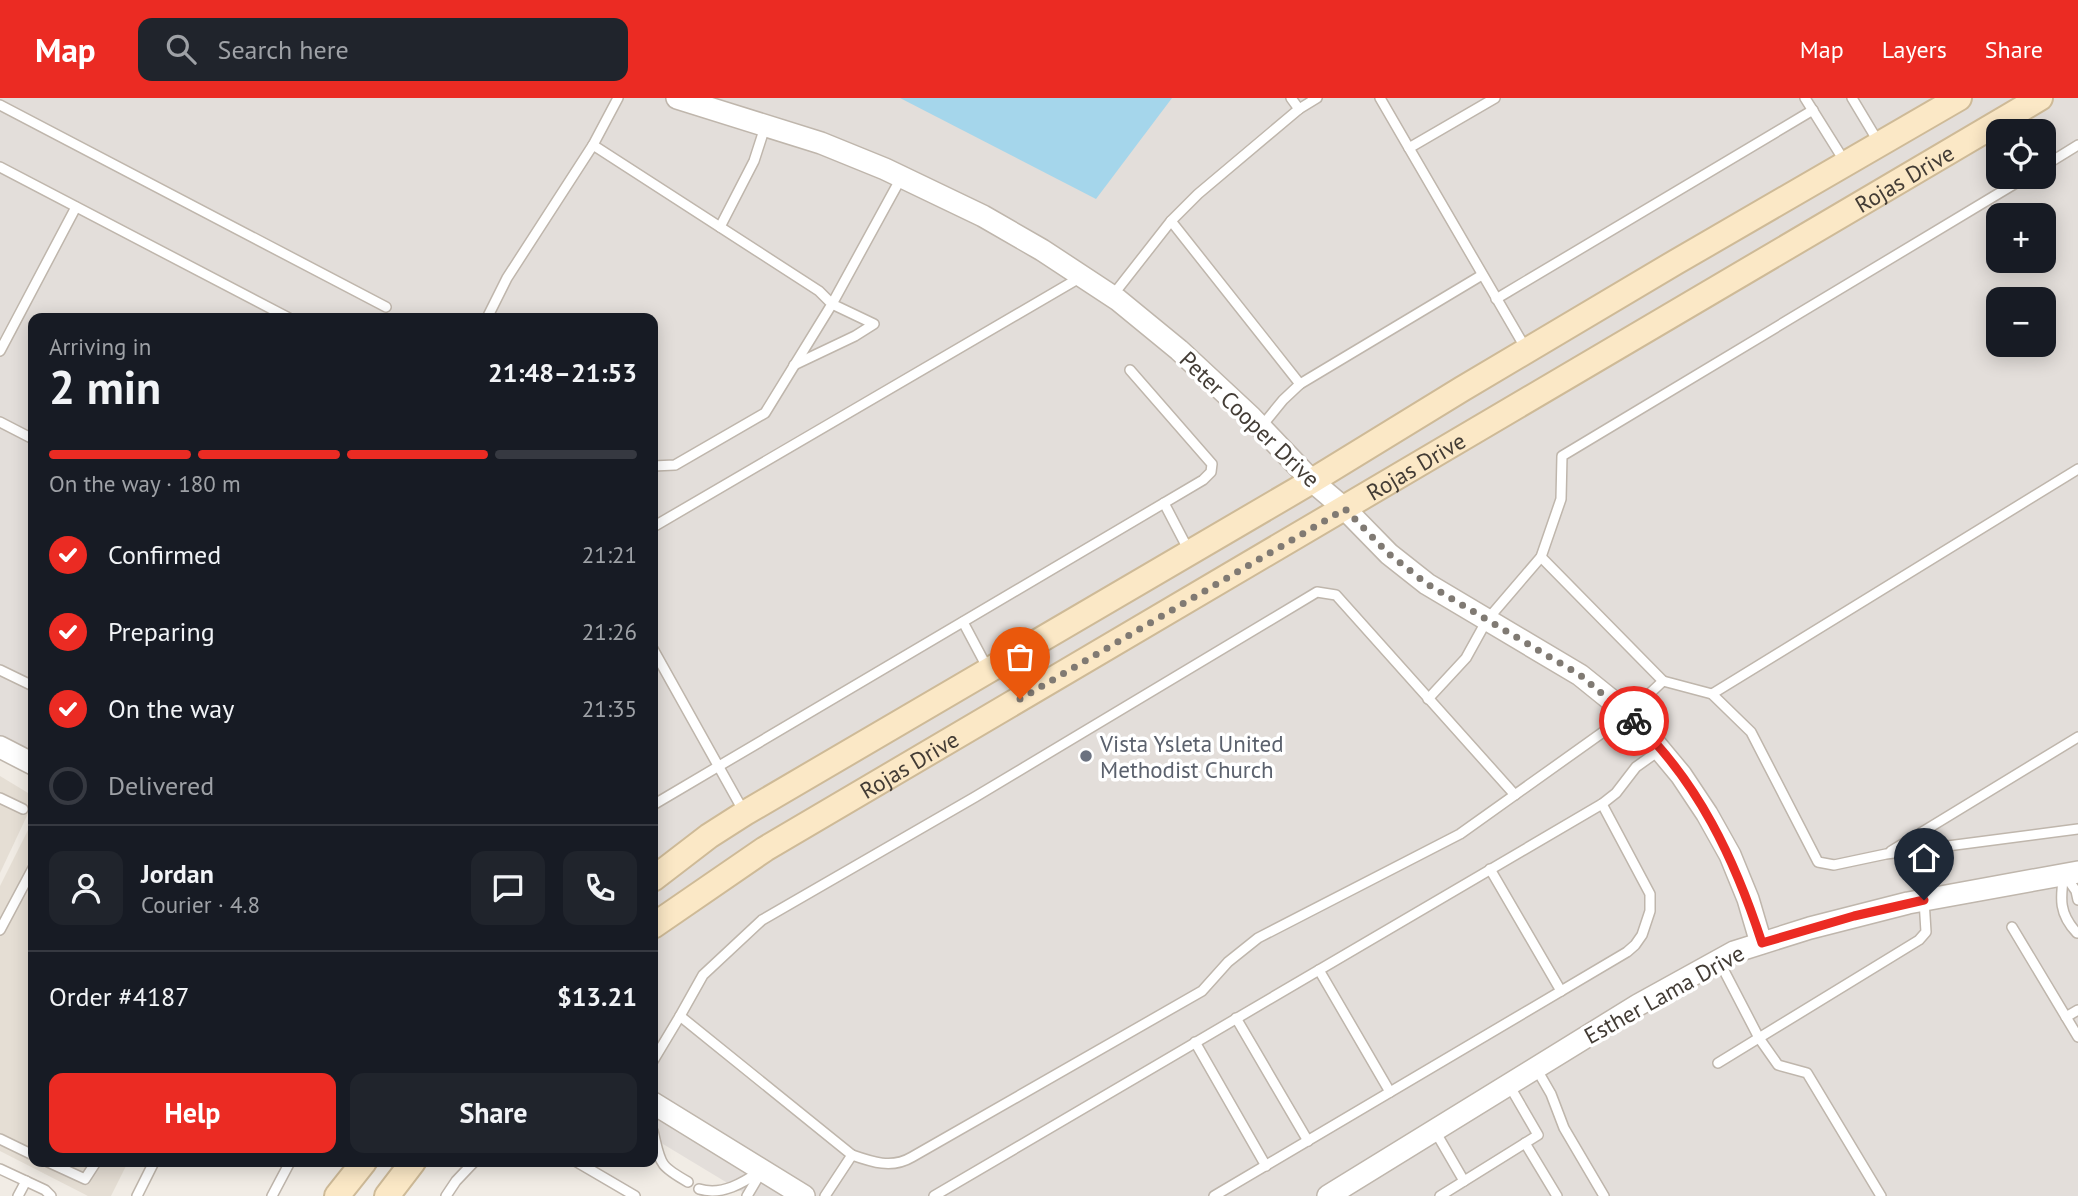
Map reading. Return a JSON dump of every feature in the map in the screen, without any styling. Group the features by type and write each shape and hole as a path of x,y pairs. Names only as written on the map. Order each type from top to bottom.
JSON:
{"main road":[{"name":"Rojas Drive","path":"658,875 709,836 745,813 1959,98"},
{"name":"Rojas Drive","path":"658,922 765,849 2040,98"},
{"path":"337,1196 360,1167"},
{"path":"387,1196 408,1167"}],"street":[{"name":"Peter Cooper Drive","path":"677,98 719,107 821,143 901,177 983,216 1042,250 1112,296 1179,350 1389,554 1427,584 1580,675 1646,733 1688,785 1730,855 1748,898 1762,943"},
{"path":"0,747 28,761"},
{"name":"Esther Lama Drive","path":"1328,1196 1508,1083 1734,951 1854,916 2071,873"},
{"path":"658,1106 763,1169 791,1192"}],"lane":[{"path":"490,313 508,278 593,145 618,98"},
{"path":"1291,98 1299,109"},
{"path":"1112,296 1171,221 1198,194 1299,109 1317,98"},
{"path":"1380,98 1527,350"},
{"path":"1409,148 1495,98"},
{"path":"1805,98 1847,164"},
{"path":"1852,98 1880,145"},
{"path":"0,105 386,307"},
{"path":"1496,299 1813,110"},
{"path":"720,226 754,161 766,125"},
{"path":"593,145 819,291 832,304 874,324 794,365"},
{"path":"2056,159 2078,145"},
{"path":"0,167 279,313"},
{"path":"658,466 675,465 765,413 832,304 901,177"},
{"path":"1428,699 1466,658 1487,620 1541,557 1561,499 1562,456 2006,189"},
{"path":"0,351 76,207"},
{"path":"1171,221 1300,384"},
{"path":"1261,427 1300,384 1482,275"},
{"path":"658,524 1082,276"},
{"path":"658,802 1203,480 1211,472 1212,464 1130,370"},
{"path":"0,422 28,436"},
{"path":"1712,694 2078,470"},
{"path":"1164,503 1190,552"},
{"path":"1541,557 1663,681 1712,694 1751,732 1818,862 1834,865 1886,854 2078,829"},
{"path":"658,1053 703,975 762,920 964,804 1317,592 1336,595 1514,795"},
{"path":"963,622 989,670"},
{"path":"658,658 745,813"},
{"path":"0,670 28,684"},
{"path":"680,1016 852,1155 880,1164 904,1162 1202,991 1228,962 1258,938 1460,834 1627,715 1663,681"},
{"path":"1886,854 2078,737"},
{"path":"934,1196 1602,804 1616,793 1636,767 1660,750"},
{"path":"0,798 23,809"},
{"path":"1214,1196 1635,945 1650,911 1650,894 1602,804"},
{"path":"1490,869 1560,991"},
{"path":"2071,873 2078,900"},
{"path":"2071,873 2060,898 2066,922 2078,934"},
{"path":"0,930 28,877"},
{"path":"1718,1063 1919,940 1926,932 1924,900"},
{"path":"2012,927 2078,1037"},
{"path":"1718,960 1759,1038 1778,1065 1807,1073 1881,1196"},
{"path":"1319,970 1390,1092"},
{"path":"2066,1017 2078,1010"},
{"path":"1236,1018 1308,1141"},
{"path":"1195,1042 1266,1166"},
{"path":"1535,1067 1551,1094 1564,1128 1604,1196"},
{"path":"1440,1196 1538,1135 1508,1083"},
{"path":"1434,1129 1464,1181"},
{"path":"0,1139 28,1153"},
{"path":"1525,1143 1557,1196"},
{"path":"658,1154 666,1169 688,1182"},
{"path":"825,1196 852,1155"},
{"path":"59,1167 85,1179 93,1167"},
{"path":"137,1196 152,1167"},
{"path":"276,1194 288,1167"},
{"path":"446,1196 469,1167"},
{"path":"586,1167 635,1196"},
{"path":"0,1169 45,1190 51,1196"},
{"path":"699,1188 703,1191 719,1191 737,1187 763,1169"},
{"path":"747,1196 763,1169"},
{"path":"18,1196 26,1181"}],"shaded area":[{"path":"0,98 2078,98 2078,1196 749,1196 658,1141 658,313 28,313 28,767 0,750"},
{"path":"0,776 28,793 28,814 0,873"},
{"path":"28,830 28,1165 0,1151 0,886"},
{"path":"31,1167 126,1167 111,1196 88,1196"}],"water":[{"path":"900,98 1172,98 1096,199"}],"way so far":[{"path":"1020,699 1345,509 1389,554 1427,584 1580,675 1634,721"}],"place":[{"name":"Vista Ysleta United Methodist Church","path":"1086,756"}],"route":[{"path":"1634,721 1681,775 1707,814 1730,855 1748,898 1762,943 1854,916 1924,900"}]}
